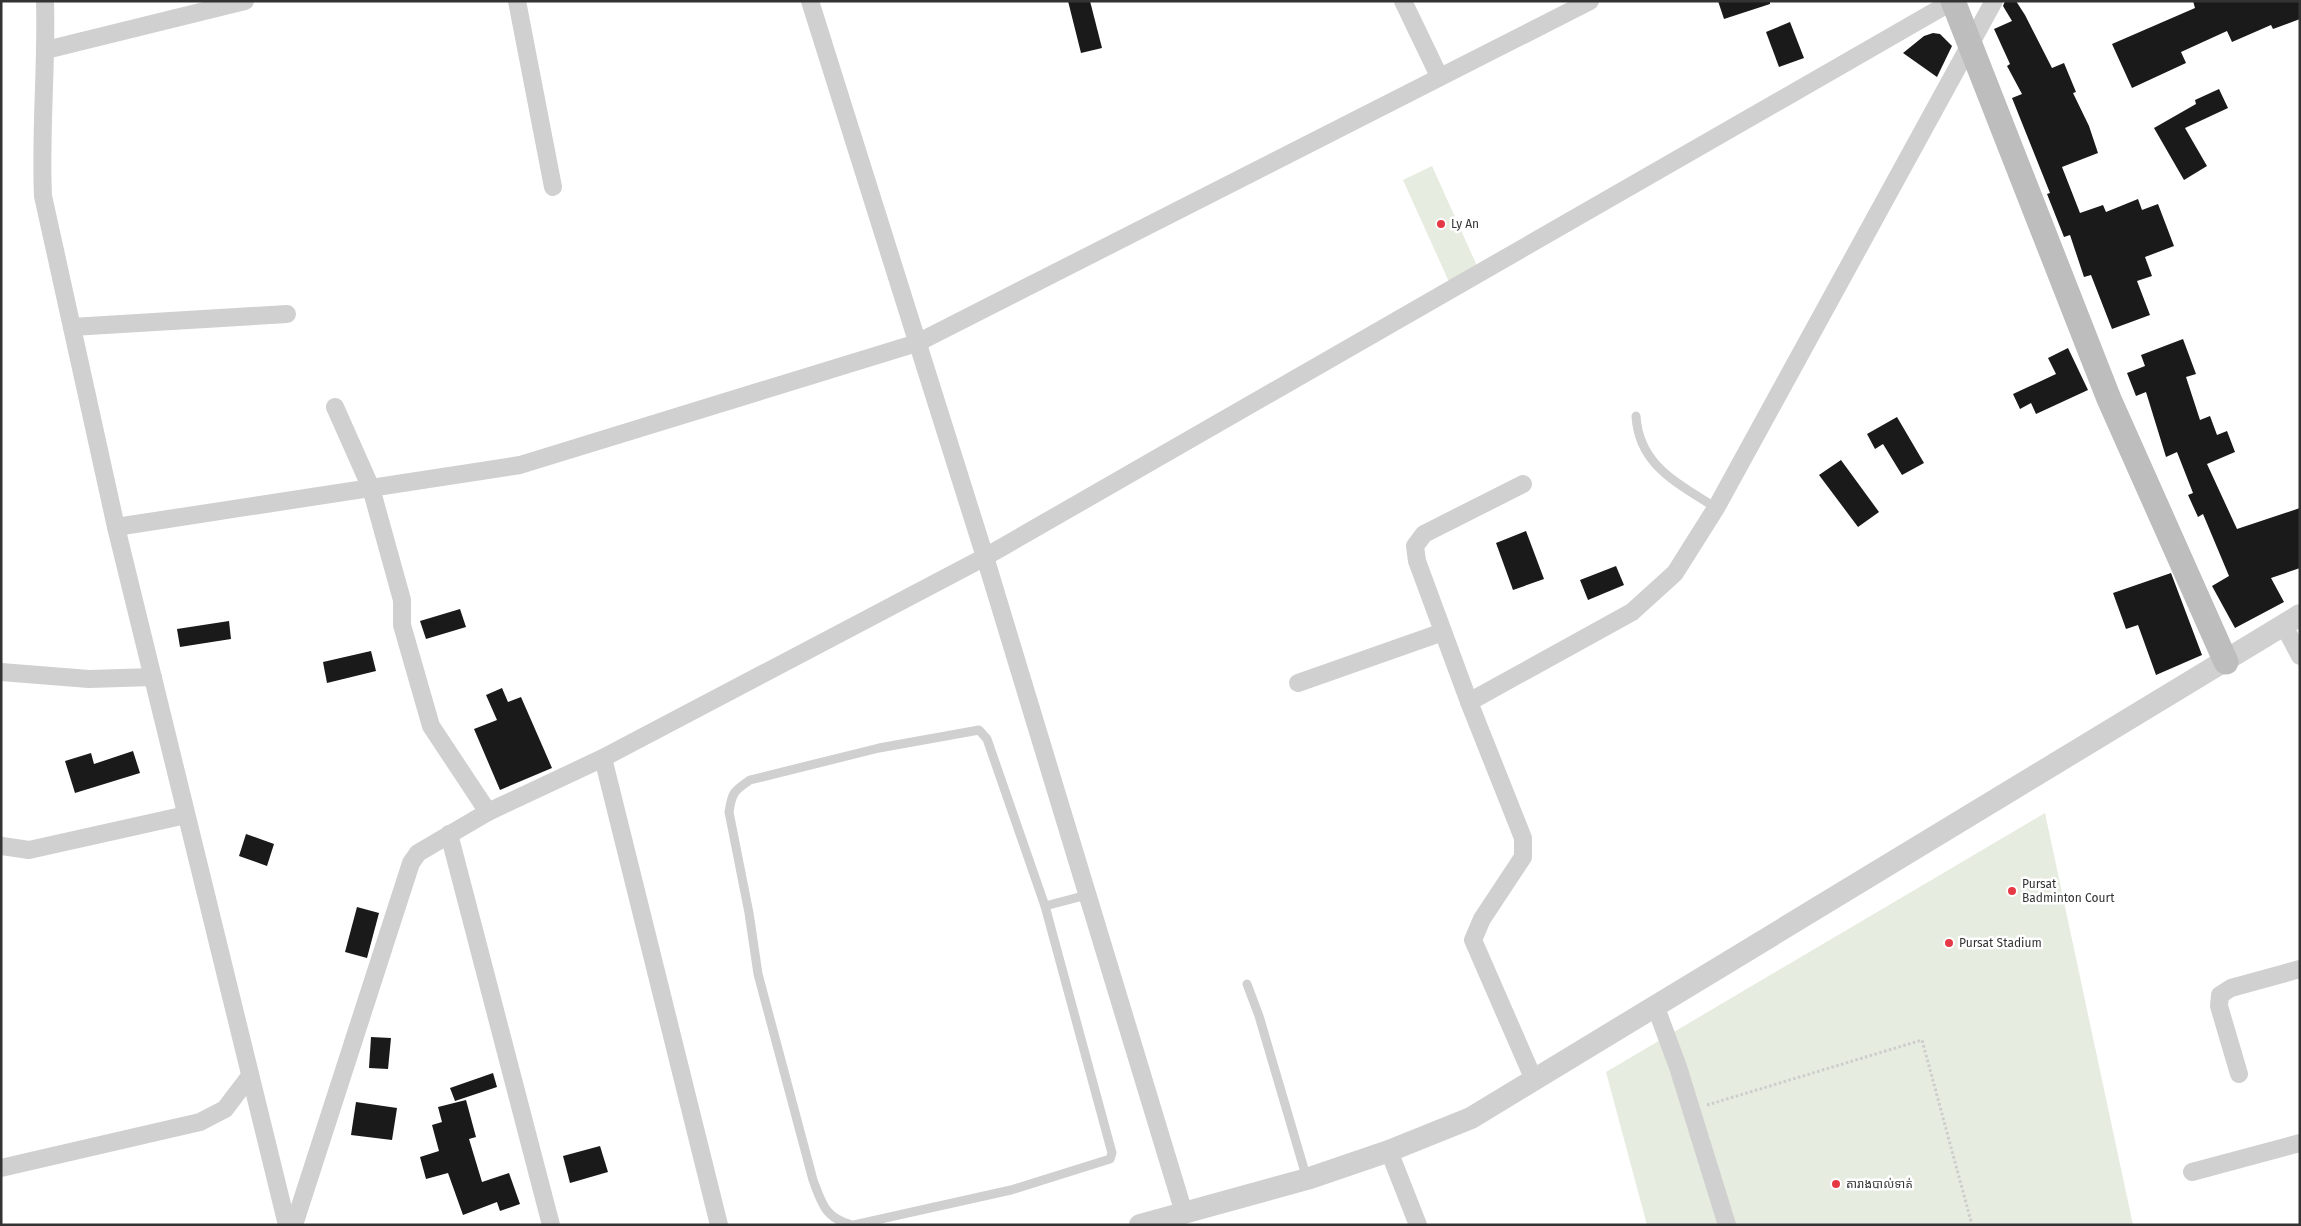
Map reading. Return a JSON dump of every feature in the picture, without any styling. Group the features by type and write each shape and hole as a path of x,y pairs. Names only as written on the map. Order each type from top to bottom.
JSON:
{"main road":[{"path":"1953,1 2109,399 2226,662"}],"street":[{"path":"45,1 46,50 42,170 43,196 116,527 287,1225"},
{"path":"46,50 245,1"},
{"path":"517,1 553,187"},
{"path":"810,1 985,557 1186,1219"},
{"path":"1402,1 1439,76"},
{"path":"116,527 520,465 917,342 1590,1"},
{"path":"294,1225 411,863 418,853 488,812 603,758 985,557 1953,1"},
{"path":"1468,702 1632,612 1675,573 1716,508 1994,1"},
{"path":"72,327 287,314"},
{"path":"335,407 371,488 402,600 402,625 431,726 488,812"},
{"path":"1523,484 1424,534 1415,546 1417,561 1468,702 1523,838 1523,857 1482,919 1473,940 1534,1080"},
{"path":"1140,1225 1186,1219 1389,1151 1471,1118 2292,621 2300,656"},
{"path":"1298,684 1443,632"},
{"path":"1,672 89,679 152,677"},
{"path":"603,758 719,1225"},
{"path":"2,846 30,850 186,815"},
{"path":"450,834 551,1225"},
{"path":"2239,1074 2219,1006 2220,995 2231,988 2300,969"},
{"path":"1655,1005 1678,1067 1727,1225"},
{"path":"1,1168 200,1122 225,1109 250,1076"},
{"path":"2192,1172 2300,1143"},
{"path":"1389,1151 1418,1225"}],"lane":[{"path":"1636,416 1637,432 1652,462 1666,476 1716,508"},
{"path":"979,730 987,739 1045,906 1112,1153 1110,1159 1011,1190 853,1225 840,1222 823,1207 788,1092 758,974 749,913 729,812 733,791 750,780 796,768 879,748 979,730"},
{"path":"1045,906 1087,895"},
{"path":"1247,984 1259,1016 1307,1179"}],"path":[{"path":"1692,1110 1922,1040 1972,1225"}],"shaded area":[{"name":"Ly An","path":"1432,166 1478,268 1450,284 1403,180"},
{"name":"Pursat Stadium","path":"2045,813 2133,1225 1647,1225 1606,1072"}],"building":[{"path":"1068,1 1090,1 1102,48 1081,53"},
{"path":"1718,1 1770,1 1770,4 1724,19"},
{"path":"2005,1 2016,1 2052,68 2064,63 2076,92 2073,93 2089,126 2098,153 2062,167 2080,213 2103,205 2106,212 2138,199 2142,210 2158,204 2174,246 2145,257 2152,276 2137,281 2150,315 2112,329 2091,275 2084,277 2070,235 2064,237 2047,194 2050,193 2012,98 2022,94 2007,66 2010,64 1994,29 2012,21 2003,6"},
{"path":"2193,1 2300,1 2300,19 2273,29 2271,25 2232,42 2227,31 2181,52 2186,63 2132,88 2112,44 2195,8"},
{"path":"1790,22 1804,58 1779,67 1766,32"},
{"path":"1933,33 1940,34 1952,46 1937,77 1903,53 1924,36"},
{"path":"2219,89 2228,108 2185,128 2207,166 2184,180 2154,128 2196,104 2195,100"},
{"path":"2183,339 2196,374 2186,377 2200,420 2210,416 2217,435 2227,431 2235,452 2207,464 2237,529 2300,508 2300,568 2271,578 2284,602 2235,628 2212,586 2229,576 2203,514 2198,517 2188,495 2193,493 2177,452 2166,457 2146,392 2136,396 2127,373 2145,366 2141,355"},
{"path":"2068,348 2088,390 2036,414 2031,403 2020,409 2013,394 2056,374 2048,358"},
{"path":"1897,417 1924,463 1902,475 1883,444 1875,449 1867,434"},
{"path":"1841,460 1879,512 1858,527 1819,475"},
{"path":"1526,531 1544,579 1513,590 1496,543"},
{"path":"1616,566 1624,585 1588,600 1580,580"},
{"path":"2171,573 2202,655 2156,675 2138,625 2126,629 2113,593"},
{"path":"460,609 466,627 426,639 420,621"},
{"path":"229,621 231,639 180,647 177,629"},
{"path":"371,651 376,671 327,683 323,662"},
{"path":"502,688 508,702 521,697 552,768 500,790 474,729 497,720 486,695"},
{"path":"133,751 140,773 75,793 65,761 91,753 94,764"},
{"path":"246,834 274,844 267,866 239,856"},
{"path":"357,907 379,913 367,958 345,952"},
{"path":"371,1037 391,1038 388,1069 369,1068"},
{"path":"493,1073 497,1087 455,1101 450,1088"},
{"path":"466,1100 476,1137 469,1139 482,1182 509,1173 520,1204 500,1211 497,1202 463,1215 448,1173 426,1179 420,1157 439,1151 432,1125 442,1122 438,1107"},
{"path":"356,1102 397,1108 392,1140 351,1135"},
{"path":"600,1146 608,1172 570,1183 563,1156"}],"place":[{"name":"Ly An","path":"1441,224"},
{"name":"Pursat Badminton Court","path":"2012,891"},
{"name":"Pursat Stadium","path":"1949,943"},
{"name":"តារាងបាល់ទាត់","path":"1836,1184"}]}
